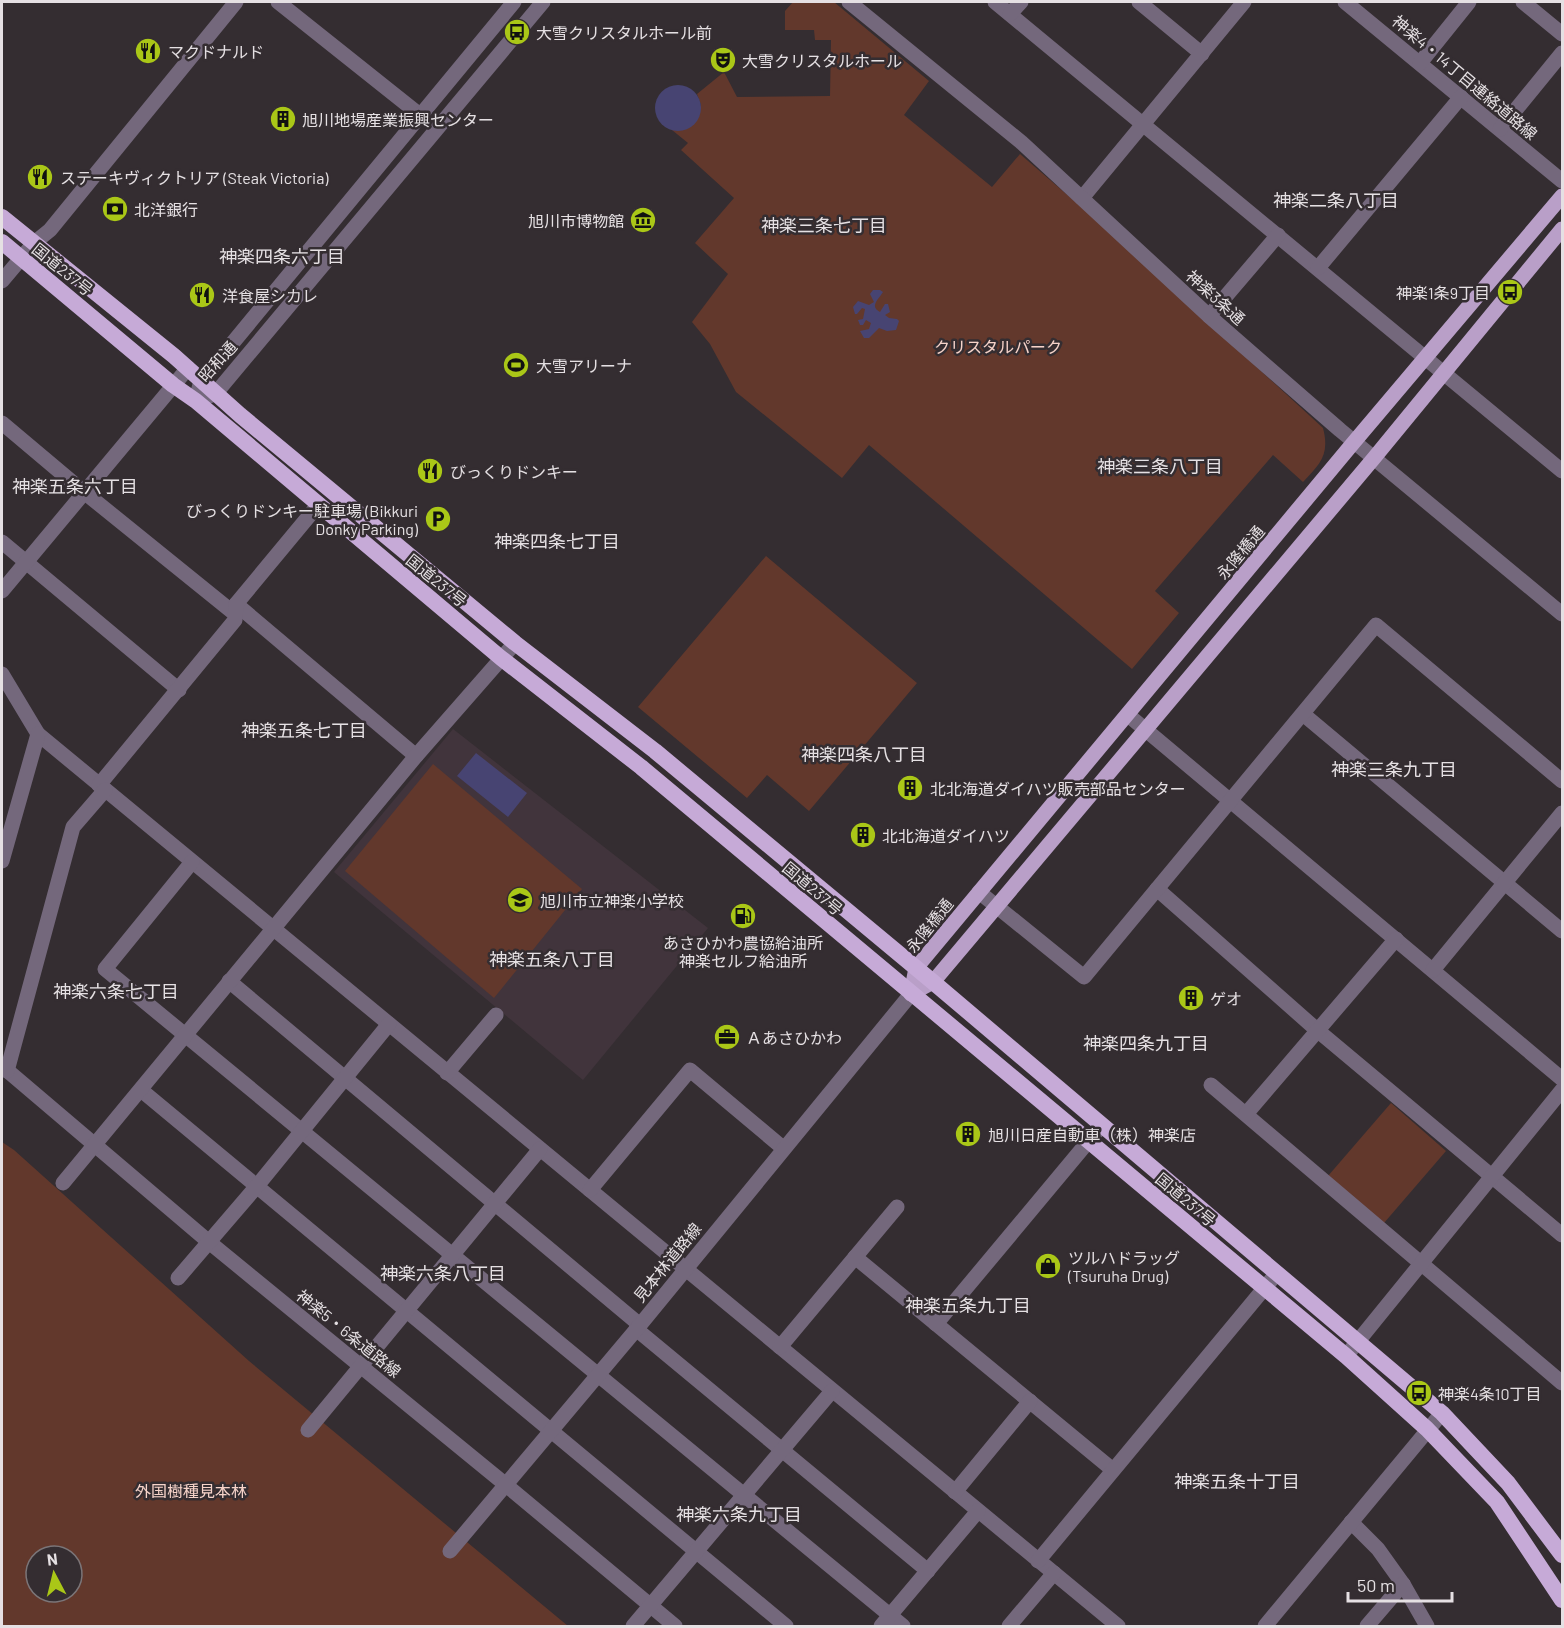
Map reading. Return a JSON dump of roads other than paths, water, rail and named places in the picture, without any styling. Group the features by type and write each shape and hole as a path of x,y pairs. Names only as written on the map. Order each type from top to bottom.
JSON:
{"highway":[{"name":"国道237号","path":"2,216 188,368 515,643 655,751 933,982 1442,1413 1508,1483 1563,1555"},
{"name":"国道237号","path":"2,242 173,385 196,401 501,658 641,767 1346,1356 1427,1429 1497,1502 1558,1581 1563,1600"}],"main road":[{"name":"永隆橋通","path":"911,994 916,968 1354,442 1563,196"},
{"path":"911,994 933,982 1374,458 1563,229"}],"street":[{"path":"2,281 34,243 50,230 236,2"},
{"path":"278,2 420,115"},
{"name":"昭和通","path":"196,401 201,381 514,2"},
{"name":"昭和通","path":"196,401 216,393 543,2"},
{"name":"神楽3条通","path":"849,2 1021,142 1209,316 1354,442 1560,608"},
{"path":"995,2 1563,471"},
{"path":"1010,14 1021,2"},
{"path":"1139,2 1202,54"},
{"path":"1082,198 1244,2"},
{"name":"神楽4・14丁目連絡道路線","path":"1345,2 1563,181"},
{"path":"1420,63 1469,2"},
{"path":"1523,2 1563,34"},
{"path":"1500,129 1563,53"},
{"path":"1318,268 1461,97"},
{"path":"1209,316 1278,235"},
{"path":"2,591 188,368"},
{"path":"2,423 84,492 236,609 416,756"},
{"path":"4,1068 73,827 235,620 236,609 319,504"},
{"path":"2,542 179,690"},
{"path":"979,892 1084,977 1376,625 1563,781"},
{"path":"63,1183 416,756 515,643"},
{"path":"2,674 38,734 1118,1626"},
{"path":"1303,714 1563,930"},
{"path":"1128,715 1563,1079"},
{"path":"2,861 38,734"},
{"path":"1433,970 1563,813"},
{"path":"192,862 105,969 744,1496 886,1621 903,1626"},
{"path":"1157,889 1317,1030 1563,1235"},
{"path":"1246,1114 1396,939"},
{"path":"229,981 495,1204 782,1451 928,1571"},
{"name":"見本林道路線","path":"450,1551 638,1327 911,994"},
{"path":"447,1073 496,1015"},
{"path":"178,1278 257,1186 389,1024"},
{"name":"神楽5・6条道路線","path":"4,1068 209,1242 675,1626"},
{"path":"590,1190 690,1070 783,1148"},
{"path":"1211,1085 1563,1383"},
{"path":"141,1090 786,1626"},
{"path":"1346,1356 1563,1090"},
{"path":"936,1324 1102,1125"},
{"path":"308,1430 540,1149"},
{"path":"780,1347 897,1207"},
{"path":"855,1257 1113,1470"},
{"path":"1038,1561 1277,1273"},
{"path":"633,1626 832,1391"},
{"path":"955,1492 1030,1401"},
{"path":"1265,1626 1442,1413"},
{"path":"886,1621 978,1511"},
{"path":"1351,1522 1378,1549 1403,1584 1427,1626"},
{"path":"1009,1626 1054,1574"},
{"path":"1367,1626 1403,1584"}],"place":[{"name":"大雪クリスタルホール前","path":"517,32"},
{"name":"マクドナルド","path":"148,51"},
{"name":"大雪クリスタルホール","path":"723,60"},
{"name":"旭川地場産業振興センター","path":"283,119"},
{"name":"ステーキヴィクトリア (Steak Victoria)","path":"40,177"},
{"name":"北洋銀行","path":"115,209"},
{"name":"旭川市博物館","path":"643,220"},
{"name":"神楽1条9丁目","path":"1510,292"},
{"name":"洋食屋シカレ","path":"202,295"},
{"name":"大雪アリーナ","path":"516,365"},
{"name":"びっくりドンキー","path":"430,471"},
{"name":"びっくりドンキー駐車場 (Bikkuri Donky Parking)","path":"438,519"},
{"name":"北北海道ダイハツ販売部品センター","path":"910,788"},
{"name":"北北海道ダイハツ","path":"863,835"},
{"name":"旭川市立神楽小学校","path":"520,900"},
{"name":"あさひかわ農協給油所 神楽セルフ給油所","path":"743,916"},
{"name":"ゲオ","path":"1191,998"},
{"name":"Ａあさひかわ","path":"727,1037"},
{"name":"旭川日産自動車（株）神楽店","path":"968,1134"},
{"name":"ツルハドラッグ (Tsuruha Drug)","path":"1048,1266"},
{"name":"神楽4条10丁目","path":"1419,1393"}],"district":[{"name":"神楽二条八丁目","path":"1336,200"},
{"name":"神楽三条七丁目","path":"824,225"},
{"name":"神楽四条六丁目","path":"282,256"},
{"name":"神楽三条八丁目","path":"1160,466"},
{"name":"神楽五条六丁目","path":"75,486"},
{"name":"神楽四条七丁目","path":"557,541"},
{"name":"神楽五条七丁目","path":"304,730"},
{"name":"神楽四条八丁目","path":"864,754"},
{"name":"神楽三条九丁目","path":"1394,769"},
{"name":"神楽五条八丁目","path":"552,959"},
{"name":"神楽六条七丁目","path":"116,991"},
{"name":"神楽四条九丁目","path":"1146,1043"},
{"name":"神楽六条八丁目","path":"443,1273"},
{"name":"神楽五条九丁目","path":"968,1305"},
{"name":"神楽五条十丁目","path":"1237,1481"},
{"name":"神楽六条九丁目","path":"739,1514"}],"park label":[{"name":"クリスタルパーク","path":"998,346"},
{"name":"外国樹種見本林","path":"191,1490"}]}
